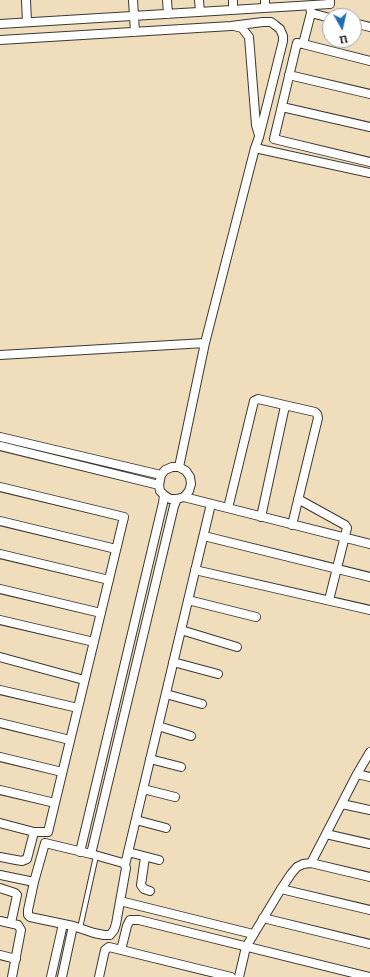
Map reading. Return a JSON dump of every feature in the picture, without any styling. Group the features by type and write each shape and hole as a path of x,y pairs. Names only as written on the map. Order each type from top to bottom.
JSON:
{"street":[{"path":"26,0 27,22"},
{"path":"133,0 135,32"},
{"path":"167,0 168,14"},
{"path":"199,0 200,12"},
{"path":"233,0 233,10"},
{"path":"311,10 330,4 330,0"},
{"path":"0,24 233,10 265,4 298,3 322,15"},
{"path":"303,44 311,10"},
{"path":"0,40 231,26 263,22 271,22 280,29 283,36 259,137 205,343 179,467"},
{"path":"231,26 242,28 248,37 256,125 259,137"},
{"path":"370,61 297,43 274,139 370,162"},
{"path":"289,75 370,94"},
{"path":"282,107 370,127"},
{"path":"255,148 370,173"},
{"path":"0,355 205,343"},
{"path":"228,508 254,401 258,399 314,412 318,417 292,524"},
{"path":"261,517 285,406"},
{"path":"0,437 161,475"},
{"path":"0,446 158,485"},
{"path":"94,855 172,513 180,498 189,491 191,484 190,477 186,471 179,467 172,467 165,470 161,475 158,485 160,491 170,499 180,498 211,504 370,544"},
{"path":"0,487 124,516 48,832 34,832 0,823"},
{"path":"80,852 160,518 164,495"},
{"path":"298,499 345,525 348,529 329,600"},
{"path":"125,865 123,863 94,855 45,844 34,882 28,915 30,917 77,927 104,935 110,934 114,930 126,868 125,865 211,504"},
{"path":"0,521 116,549"},
{"path":"204,536 370,577"},
{"path":"0,554 109,580"},
{"path":"195,570 370,610"},
{"path":"0,589 101,613"},
{"path":"188,600 256,617"},
{"path":"0,620 94,642"},
{"path":"181,630 237,647"},
{"path":"0,657 84,680"},
{"path":"173,662 218,674"},
{"path":"0,690 78,708"},
{"path":"166,694 202,704"},
{"path":"0,723 70,740"},
{"path":"158,726 191,736"},
{"path":"311,863 370,752"},
{"path":"0,757 62,772"},
{"path":"150,760 181,767"},
{"path":"357,774 370,777"},
{"path":"143,789 175,796"},
{"path":"0,790 55,803"},
{"path":"342,804 370,810"},
{"path":"136,820 166,828"},
{"path":"0,857 22,861 27,859 34,832"},
{"path":"326,834 370,844"},
{"path":"128,852 159,860"},
{"path":"145,857 141,885 144,889 150,891"},
{"path":"239,977 246,947 281,889 297,867 303,864 311,863 370,877"},
{"path":"0,875 34,882"},
{"path":"0,888 17,895 11,923"},
{"path":"281,889 370,910"},
{"path":"120,901 253,934"},
{"path":"263,918 370,944"},
{"path":"121,950 130,920 139,920 369,977"},
{"path":"0,921 19,926 22,932 12,977"},
{"path":"51,977 64,924"},
{"path":"62,977 77,927"},
{"path":"99,977 106,949 110,947 231,977"},
{"path":"0,955 16,959"}],"lane":[{"path":"77,927 94,855"}]}
